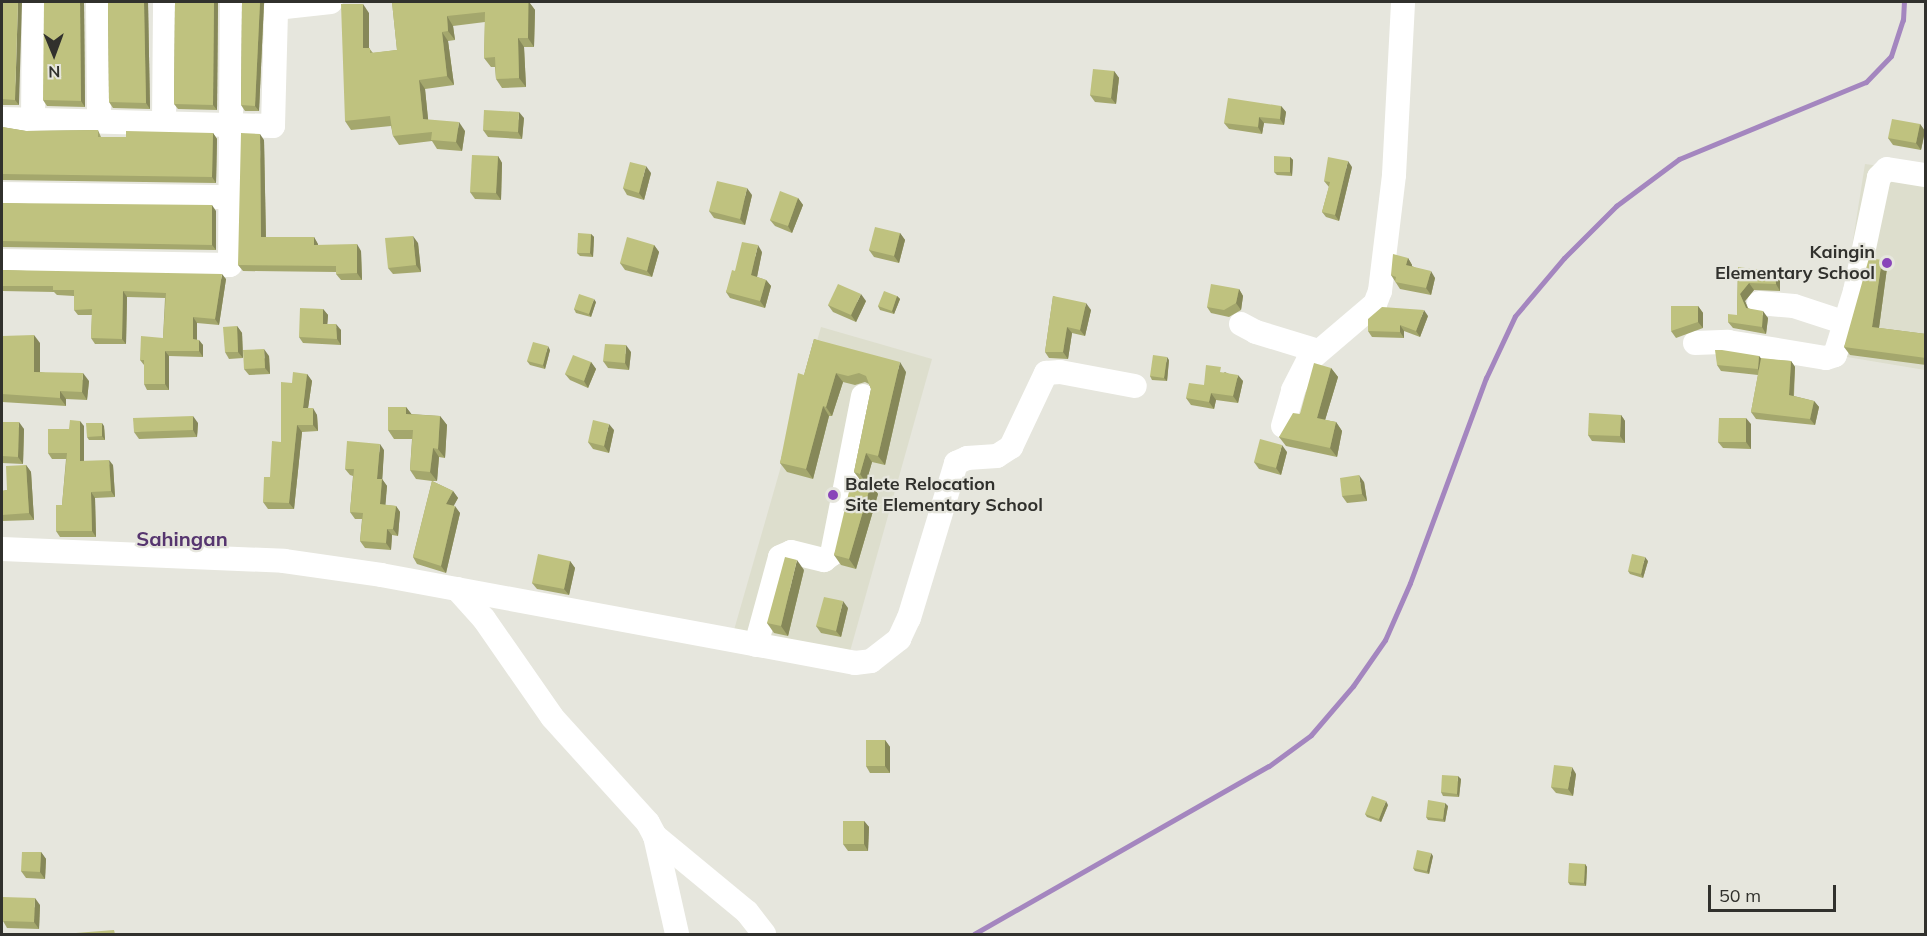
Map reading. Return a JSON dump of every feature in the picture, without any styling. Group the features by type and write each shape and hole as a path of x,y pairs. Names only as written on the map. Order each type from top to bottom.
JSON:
{"street":[{"path":"33,120 34,2"},
{"path":"98,2 99,121"},
{"path":"164,123 165,2"},
{"path":"2,261 230,266 232,2"},
{"path":"2,119 273,126 276,8 331,2"},
{"path":"1283,426 1299,374 1318,351 1375,304 1380,291 1394,175 1403,2"},
{"path":"1695,344 1745,344 1831,358 1838,350 1879,177 1887,169 1926,175"},
{"path":"2,194 231,196"},
{"path":"1759,303 1794,306 1845,322"},
{"path":"1241,324 1318,351"},
{"path":"2,549 284,561 457,589 855,663 872,662 889,650 909,618 956,463 967,458 997,456 1011,447 1046,373 1060,372 1135,386"},
{"path":"756,645 780,557 791,552 824,560 832,554 863,396"},
{"path":"457,589 484,619 552,717 606,773 655,836 747,912 764,934"},
{"path":"655,836 677,934"}],"shaded area":[{"name":"Kaingin Elementary School","path":"1865,164 1925,172 1925,370 1835,355"},
{"name":"Balete Relocation Site Elementary School","path":"821,327 932,359 849,655 734,630"}],"building":[{"path":"2,2 18,2 15,100 2,99"},
{"path":"44,2 80,2 81,101 43,100"},
{"path":"108,2 144,2 146,103 109,102"},
{"path":"175,2 214,2 213,105 174,104"},
{"path":"242,2 260,2 255,106 241,105"},
{"path":"392,2 528,2 528,38 518,38 519,78 496,79 495,57 484,58 485,12 447,16 448,31 442,32 447,76 419,80 423,119 459,122 456,142 431,140 432,132 393,136 390,116 345,121 341,4 363,4 363,48 370,48 370,53 397,50"},
{"path":"1093,69 1114,71 1111,98 1090,95"},
{"path":"1228,98 1281,106 1280,119 1259,117 1258,127 1224,123"},
{"path":"484,110 519,112 518,132 483,130"},
{"path":"1892,119 1920,124 1916,143 1888,138"},
{"path":"2,127 26,131 98,130 98,137 126,137 126,131 213,133 212,177 2,174"},
{"path":"241,133 260,134 261,237 314,237 314,245 357,244 357,273 336,274 336,266 238,265"},
{"path":"472,155 498,156 496,193 470,192"},
{"path":"1274,156 1290,157 1290,172 1274,172"},
{"path":"1328,157 1348,161 1335,215 1322,212 1330,182 1324,181"},
{"path":"630,162 646,166 639,193 623,188"},
{"path":"717,181 747,188 740,219 709,211"},
{"path":"780,191 798,198 788,226 770,220"},
{"path":"2,203 212,205 212,245 2,241"},
{"path":"875,227 900,233 894,256 869,250"},
{"path":"578,233 591,234 590,253 577,253"},
{"path":"413,236 416,265 388,268 385,238"},
{"path":"627,237 654,245 647,271 620,263"},
{"path":"742,242 758,245 751,275 766,280 760,301 726,292 732,270 735,271"},
{"path":"1393,254 1408,258 1406,265 1431,271 1426,288 1395,282 1396,277 1391,275"},
{"path":"1869,258 1882,260 1872,327 1926,334 1926,358 1844,347"},
{"path":"1738,267 1775,272 1776,284 1749,283 1740,294 1746,308 1763,311 1762,327 1728,322 1728,314 1737,315"},
{"path":"2,270 222,274 215,319 193,317 193,339 199,340 199,351 165,351 165,384 144,384 144,360 140,360 141,336 163,338 166,293 123,291 122,339 91,338 92,309 74,310 74,290 53,290 53,286 2,286"},
{"path":"838,284 861,294 851,315 828,305"},
{"path":"1211,284 1239,289 1236,303 1224,310 1207,307"},
{"path":"884,291 897,296 892,311 878,306"},
{"path":"579,294 594,299 589,314 574,309"},
{"path":"1053,296 1086,303 1080,330 1067,327 1063,352 1045,352"},
{"path":"1671,306 1698,306 1698,322 1671,331"},
{"path":"1382,307 1424,310 1416,331 1400,325 1400,332 1368,331 1368,319"},
{"path":"300,308 323,309 323,324 336,324 337,339 299,337"},
{"path":"237,326 238,352 225,352 223,327"},
{"path":"34,335 34,372 83,373 82,392 60,391 60,398 2,394 2,336"},
{"path":"814,339 900,362 878,456 866,453 860,474 854,472 871,389 866,376 859,373 848,376 836,373 826,407 823,406 806,469 780,463 798,373 804,375"},
{"path":"533,342 548,346 543,365 527,361"},
{"path":"605,344 626,345 625,363 603,361"},
{"path":"264,349 265,368 244,369 243,350"},
{"path":"1715,350 1759,356 1758,369 1717,365"},
{"path":"573,355 591,362 584,381 565,374"},
{"path":"1153,355 1167,357 1164,378 1150,376"},
{"path":"1761,358 1791,361 1789,395 1814,401 1810,419 1751,412"},
{"path":"1314,363 1331,368 1317,418 1336,422 1330,448 1279,437 1293,413 1300,414"},
{"path":"1206,365 1221,367 1220,372 1238,375 1233,396 1211,393 1209,402 1186,398 1189,383 1204,385"},
{"path":"293,372 307,374 303,408 313,408 313,425 297,425 289,503 263,502 264,477 270,477 272,441 281,442 281,382 292,383"},
{"path":"388,407 406,407 406,414 440,416 438,449 433,448 430,472 410,470 413,430 388,430"},
{"path":"1589,413 1621,415 1620,436 1588,435"},
{"path":"193,416 193,430 134,432 133,418"},
{"path":"1719,418 1746,418 1746,442 1718,442"},
{"path":"70,420 80,421 80,461 109,460 111,491 91,492 92,531 56,531 56,505 62,505 67,453 48,453 48,429 69,429"},
{"path":"593,420 609,424 604,446 588,442"},
{"path":"2,422 19,422 18,457 2,456"},
{"path":"86,423 102,423 102,436 87,437"},
{"path":"1260,439 1282,445 1276,468 1254,462"},
{"path":"347,441 380,444 377,479 382,479 380,504 396,506 393,529 387,529 386,543 360,541 363,513 350,512 354,469 345,469"},
{"path":"26,465 29,513 2,515 2,491 7,490 6,466"},
{"path":"1359,475 1362,494 1342,496 1340,478"},
{"path":"852,479 871,484 849,559 834,555"},
{"path":"432,481 453,491 446,504 455,506 441,566 413,557"},
{"path":"538,554 570,561 564,589 532,583"},
{"path":"1632,554 1645,557 1641,574 1628,571"},
{"path":"785,557 797,560 781,626 767,623"},
{"path":"824,597 843,601 836,631 816,626"},
{"path":"866,740 885,740 885,766 866,766"},
{"path":"1554,765 1572,767 1568,789 1551,787"},
{"path":"1442,775 1458,776 1457,794 1441,792"},
{"path":"1372,796 1386,801 1379,819 1365,814"},
{"path":"1428,800 1445,803 1443,819 1426,817"},
{"path":"843,821 864,821 864,844 843,844"},
{"path":"1417,850 1431,853 1427,871 1413,868"},
{"path":"22,852 41,852 40,872 21,871"},
{"path":"1569,863 1585,864 1584,883 1568,882"},
{"path":"3,897 35,898 34,922 3,921"},
{"path":"114,930 115,934 76,933"}],"waterway":[{"path":"974,934 1269,766 1311,735 1353,686 1385,640 1410,583 1486,378 1515,316 1564,258 1616,206 1679,159 1866,82 1891,56 1903,20 1904,2"}],"place":[{"name":"Kaingin Elementary School","path":"1887,263"},
{"name":"Balete Relocation Site Elementary School","path":"833,495"}],"district":[{"name":"Sahingan","path":"182,538"}]}
